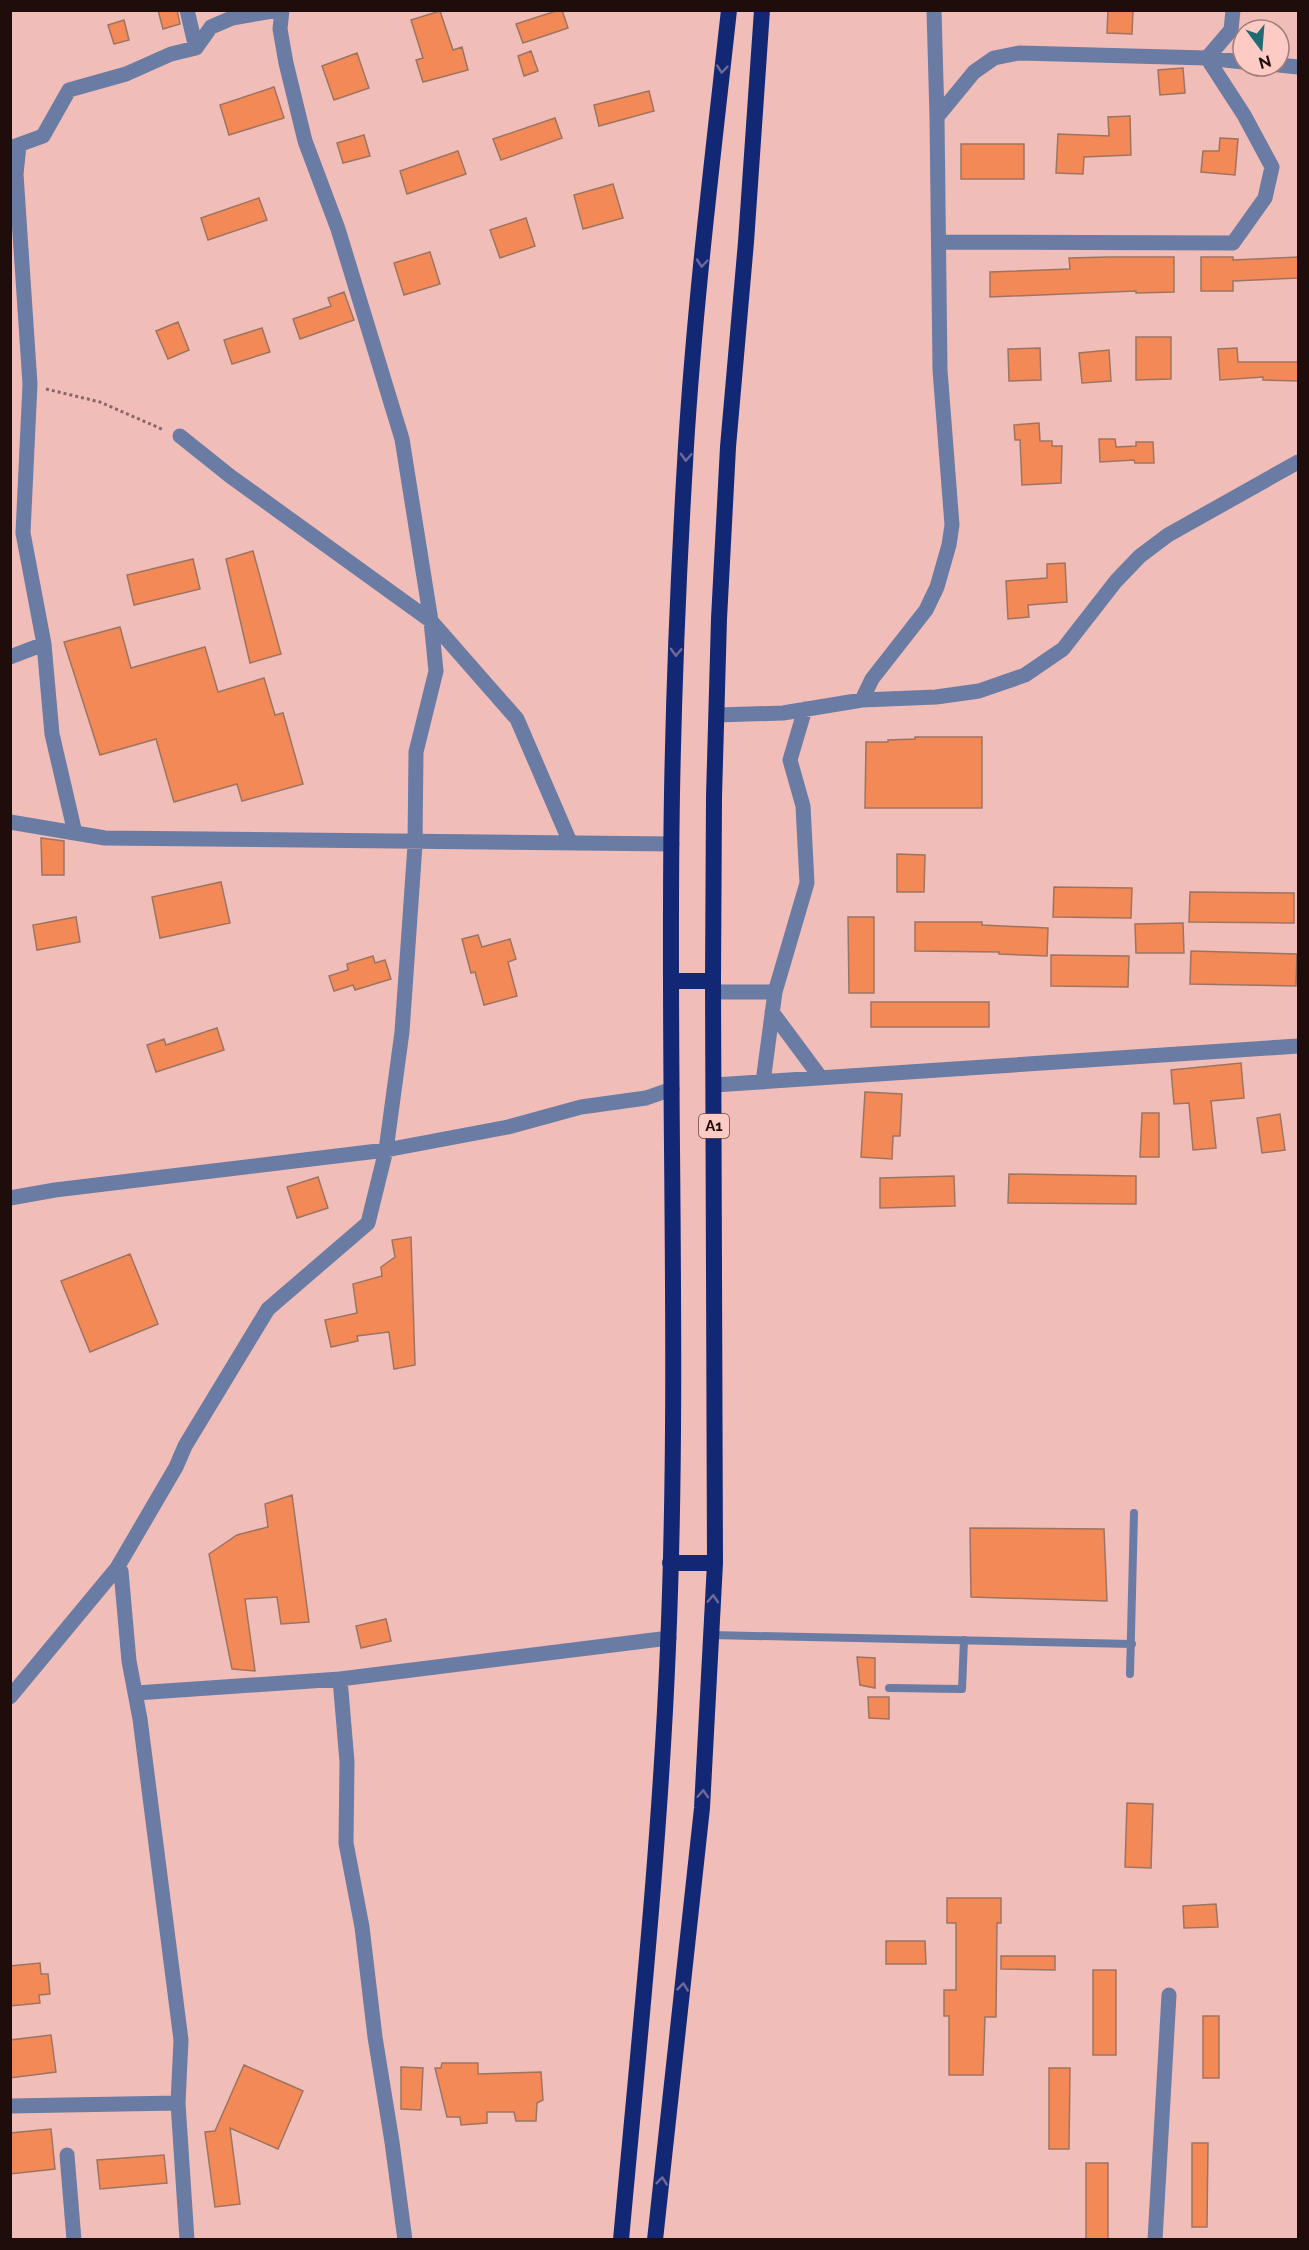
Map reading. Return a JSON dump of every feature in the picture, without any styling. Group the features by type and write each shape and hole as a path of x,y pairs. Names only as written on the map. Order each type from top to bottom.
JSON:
{"highway":[{"path":"621,2240 660,1806 669,1638 672,843 677,617 686,444 704,238 729,10"},
{"name":"A1","path":"655,2240 702,1808 715,1563 713,987 717,715 728,447 746,242 762,10"},
{"path":"671,981 713,987"},
{"path":"670,1563 715,1563"}],"street":[{"path":"187,10 196,48"},
{"path":"10,1697 117,1569 176,1467 185,1446 268,1309 368,1223 386,1150 402,1032 415,840 416,752 436,671 431,621 402,439 338,229 305,141 285,63 280,10 232,18 211,27 196,48 171,54 126,74 69,90 43,136 15,147 30,384 23,533 44,644 52,734 75,833"},
{"path":"862,700 872,680 926,610 937,587 949,545 952,510 940,370 934,10"},
{"path":"1207,58 1231,30 1233,10"},
{"path":"937,117 974,72 994,58 1019,53 1231,61"},
{"path":"939,242 1233,243 1265,198 1272,167 1244,115 1207,58"},
{"path":"180,436 230,476 431,621 517,718 570,842"},
{"path":"717,715 783,713 862,700 936,697 979,692 1025,675 1063,649 1116,581 1140,556 1168,535 1299,462"},
{"path":"10,657 44,644"},
{"path":"763,1082 775,992 807,883 804,806 790,760 805,709"},
{"path":"10,822 105,838 672,843"},
{"path":"713,987 775,992"},
{"path":"772,1012 821,1078"},
{"path":"714,1085 1299,1046"},
{"path":"10,1198 55,1190 386,1150 508,1127 581,1107 646,1098 672,1089"},
{"path":"117,1569 121,1571 129,1660 136,1693 181,2040 178,2103 187,2240"},
{"path":"136,1693 340,1679 669,1638"},
{"path":"340,1679 347,1762 346,1843 362,1927 375,2037 405,2240"},
{"path":"1155,2240 1169,1995"},
{"path":"10,2106 178,2103"},
{"path":"67,2155 74,2240"}],"lane":[{"path":"1130,1674 1134,1513"},
{"path":"711,1635 1132,1644"},
{"path":"889,1688 962,1689 964,1640"}],"path":[{"path":"30,384 100,402 180,436"}],"building":[{"path":"158,10 177,10 180,24 163,29"},
{"path":"562,10 568,28 523,43 516,24"},
{"path":"1108,10 1133,10 1132,34 1107,33"},
{"path":"440,11 453,50 462,47 468,70 423,82 416,60 423,58 411,20"},
{"path":"124,20 129,40 114,44 108,25"},
{"path":"531,51 538,71 524,76 518,56"},
{"path":"357,53 369,88 334,100 322,66"},
{"path":"1183,68 1185,93 1160,95 1158,70"},
{"path":"274,87 284,118 229,135 220,105"},
{"path":"649,91 654,111 599,126 594,105"},
{"path":"1130,116 1131,155 1084,157 1083,174 1056,173 1058,134 1109,136 1108,117"},
{"path":"555,118 562,138 501,160 493,139"},
{"path":"364,135 370,156 343,163 337,143"},
{"path":"1220,138 1238,139 1235,175 1201,172 1203,151 1219,151"},
{"path":"961,144 1024,144 1024,179 961,179"},
{"path":"458,151 466,174 407,194 400,171"},
{"path":"613,184 623,218 583,229 574,195"},
{"path":"259,198 267,220 208,240 201,218"},
{"path":"526,218 535,246 500,258 490,230"},
{"path":"430,252 440,284 404,295 394,263"},
{"path":"1174,257 1174,292 1136,293 1136,291 990,297 990,272 1070,269 1069,258"},
{"path":"1201,257 1233,257 1233,260 1299,257 1299,278 1233,281 1233,291 1201,291"},
{"path":"344,292 354,320 300,339 293,319 331,306 328,298"},
{"path":"178,322 189,350 168,359 156,331"},
{"path":"262,328 270,352 232,364 224,340"},
{"path":"1136,337 1171,337 1171,379 1136,380"},
{"path":"1040,348 1041,380 1009,381 1008,349"},
{"path":"1237,348 1238,362 1299,362 1299,381 1263,380 1263,377 1220,380 1218,349"},
{"path":"1109,350 1111,381 1082,383 1079,353"},
{"path":"1039,423 1040,441 1052,441 1052,446 1062,446 1061,483 1022,485 1020,440 1015,440 1014,425"},
{"path":"1099,439 1115,439 1116,447 1136,446 1136,442 1153,442 1154,463 1135,463 1134,460 1100,462"},
{"path":"253,551 281,654 250,663 226,559"},
{"path":"193,559 200,589 134,605 127,575"},
{"path":"1065,563 1067,602 1028,605 1029,617 1008,619 1006,581 1047,578 1047,564"},
{"path":"120,627 131,668 205,647 218,692 264,678 275,715 283,713 303,784 242,801 237,784 174,802 156,739 100,755 64,642"},
{"path":"915,737 982,737 982,808 865,808 866,742 888,742 888,740 915,739"},
{"path":"41,838 64,841 64,875 42,875"},
{"path":"897,854 925,855 924,892 897,892"},
{"path":"221,882 230,923 160,938 152,897"},
{"path":"1054,887 1132,888 1131,918 1053,917"},
{"path":"1190,892 1294,893 1294,923 1189,922"},
{"path":"76,917 80,942 37,950 33,925"},
{"path":"848,917 874,917 874,993 849,993"},
{"path":"915,922 982,922 982,925 1048,928 1047,956 999,954 999,952 915,951"},
{"path":"1183,923 1184,953 1136,953 1135,924"},
{"path":"478,935 482,947 510,939 516,959 508,962 517,996 484,1005 475,972 471,973 462,939"},
{"path":"1191,951 1297,954 1296,986 1190,984"},
{"path":"1051,955 1129,956 1128,987 1051,986"},
{"path":"373,956 375,963 385,960 391,979 355,990 353,985 334,991 329,976 348,970 347,964"},
{"path":"871,1002 989,1002 989,1027 871,1027"},
{"path":"217,1028 224,1050 156,1072 147,1045 164,1039 166,1045"},
{"path":"1241,1063 1244,1098 1211,1101 1216,1148 1193,1150 1189,1103 1174,1104 1171,1070"},
{"path":"865,1092 902,1094 900,1136 893,1136 892,1159 861,1157"},
{"path":"1142,1113 1159,1113 1159,1157 1140,1157"},
{"path":"1280,1114 1285,1150 1262,1153 1257,1118"},
{"path":"1009,1174 1136,1176 1136,1204 1008,1203"},
{"path":"954,1176 955,1206 880,1208 880,1178"},
{"path":"318,1177 328,1208 297,1218 287,1187"},
{"path":"411,1237 415,1365 394,1369 389,1332 357,1336 358,1341 331,1347 325,1320 357,1313 353,1284 382,1276 381,1267 395,1257 392,1240"},
{"path":"130,1254 158,1324 90,1352 61,1281"},
{"path":"292,1495 309,1622 281,1624 277,1597 245,1599 255,1671 232,1669 209,1554 237,1535 268,1527 265,1504"},
{"path":"970,1528 1104,1529 1107,1601 971,1597"},
{"path":"386,1619 391,1641 361,1648 356,1626"},
{"path":"857,1657 875,1658 875,1688 860,1685"},
{"path":"868,1697 889,1697 889,1719 869,1718"},
{"path":"1127,1803 1153,1804 1151,1868 1125,1867"},
{"path":"947,1898 1001,1898 1001,1923 997,1923 996,2017 985,2017 983,2075 949,2075 949,2016 944,2016 944,1990 956,1990 956,1923 947,1923"},
{"path":"1216,1904 1218,1927 1184,1928 1183,1906"},
{"path":"886,1941 925,1941 926,1964 886,1964"},
{"path":"1001,1956 1055,1956 1055,1970 1001,1969"},
{"path":"40,1963 41,1974 48,1974 50,1994 39,1995 40,2003 10,2006 10,1966"},
{"path":"1093,1970 1116,1970 1116,2055 1093,2055"},
{"path":"1203,2016 1219,2016 1219,2078 1203,2078"},
{"path":"51,2035 56,2072 10,2078 10,2040"},
{"path":"442,2063 478,2063 478,2074 541,2072 543,2100 537,2103 536,2121 516,2121 514,2112 487,2112 487,2123 461,2125 460,2117 447,2117 435,2068 441,2068"},
{"path":"244,2065 303,2091 278,2149 230,2128 240,2204 215,2207 205,2132 215,2131"},
{"path":"401,2067 423,2068 421,2110 401,2109"},
{"path":"1049,2068 1070,2068 1069,2149 1049,2149"},
{"path":"51,2129 55,2169 10,2174 10,2133"},
{"path":"1192,2143 1208,2143 1207,2227 1192,2227"},
{"path":"164,2155 167,2183 100,2189 97,2160"},
{"path":"1086,2163 1108,2163 1108,2240 1086,2240"}]}
